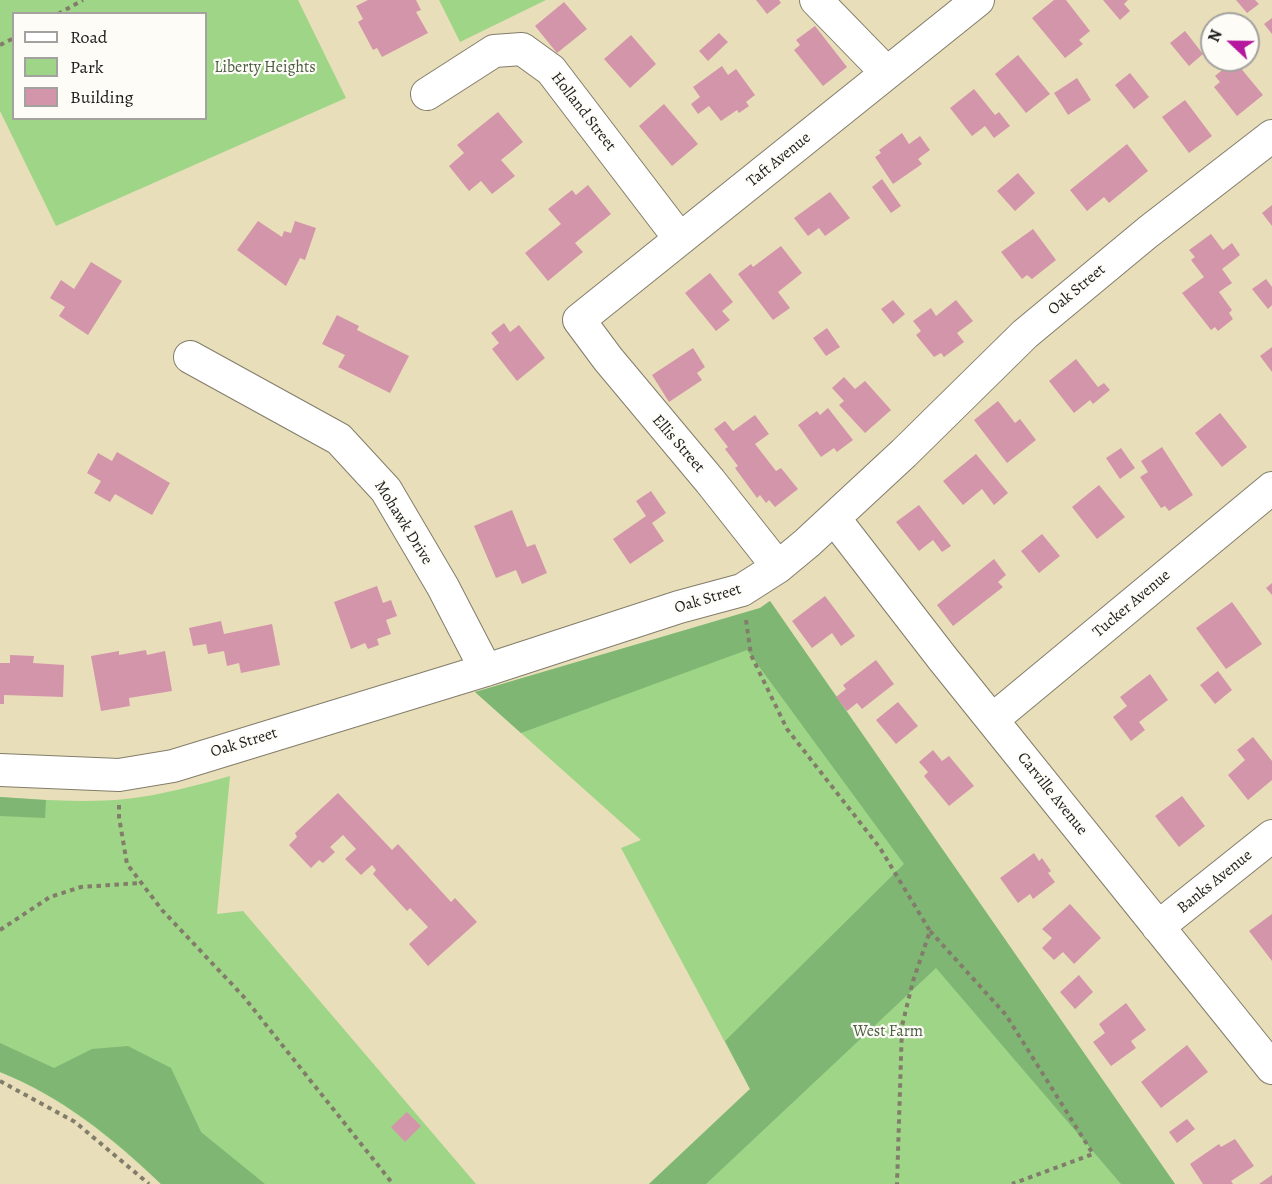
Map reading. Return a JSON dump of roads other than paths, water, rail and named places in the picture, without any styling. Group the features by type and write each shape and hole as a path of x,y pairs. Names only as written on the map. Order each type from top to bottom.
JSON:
{"street":[{"path":"816,0 887,73"},
{"name":"Taft Avenue","path":"579,320 978,0"},
{"name":"Holland Street","path":"427,94 494,51 522,49 551,70 680,239"},
{"name":"Oak Street","path":"0,770 119,775 173,766 486,670 678,607 742,590 777,567 834,518 1025,334 1112,261 1272,136"},
{"name":"Ellis Street","path":"579,320 777,567"},
{"name":"Mohawk Drive","path":"190,357 339,439 386,490 442,587 486,670"},
{"name":"Tucker Avenue","path":"992,720 1272,488"},
{"name":"Carville Avenue","path":"834,518 992,720 1272,1068"},
{"name":"Banks Avenue","path":"1158,927 1272,836"}],"park label":[{"name":"Liberty Heights","path":"265,68"},
{"name":"West Farm","path":"888,1032"}]}
